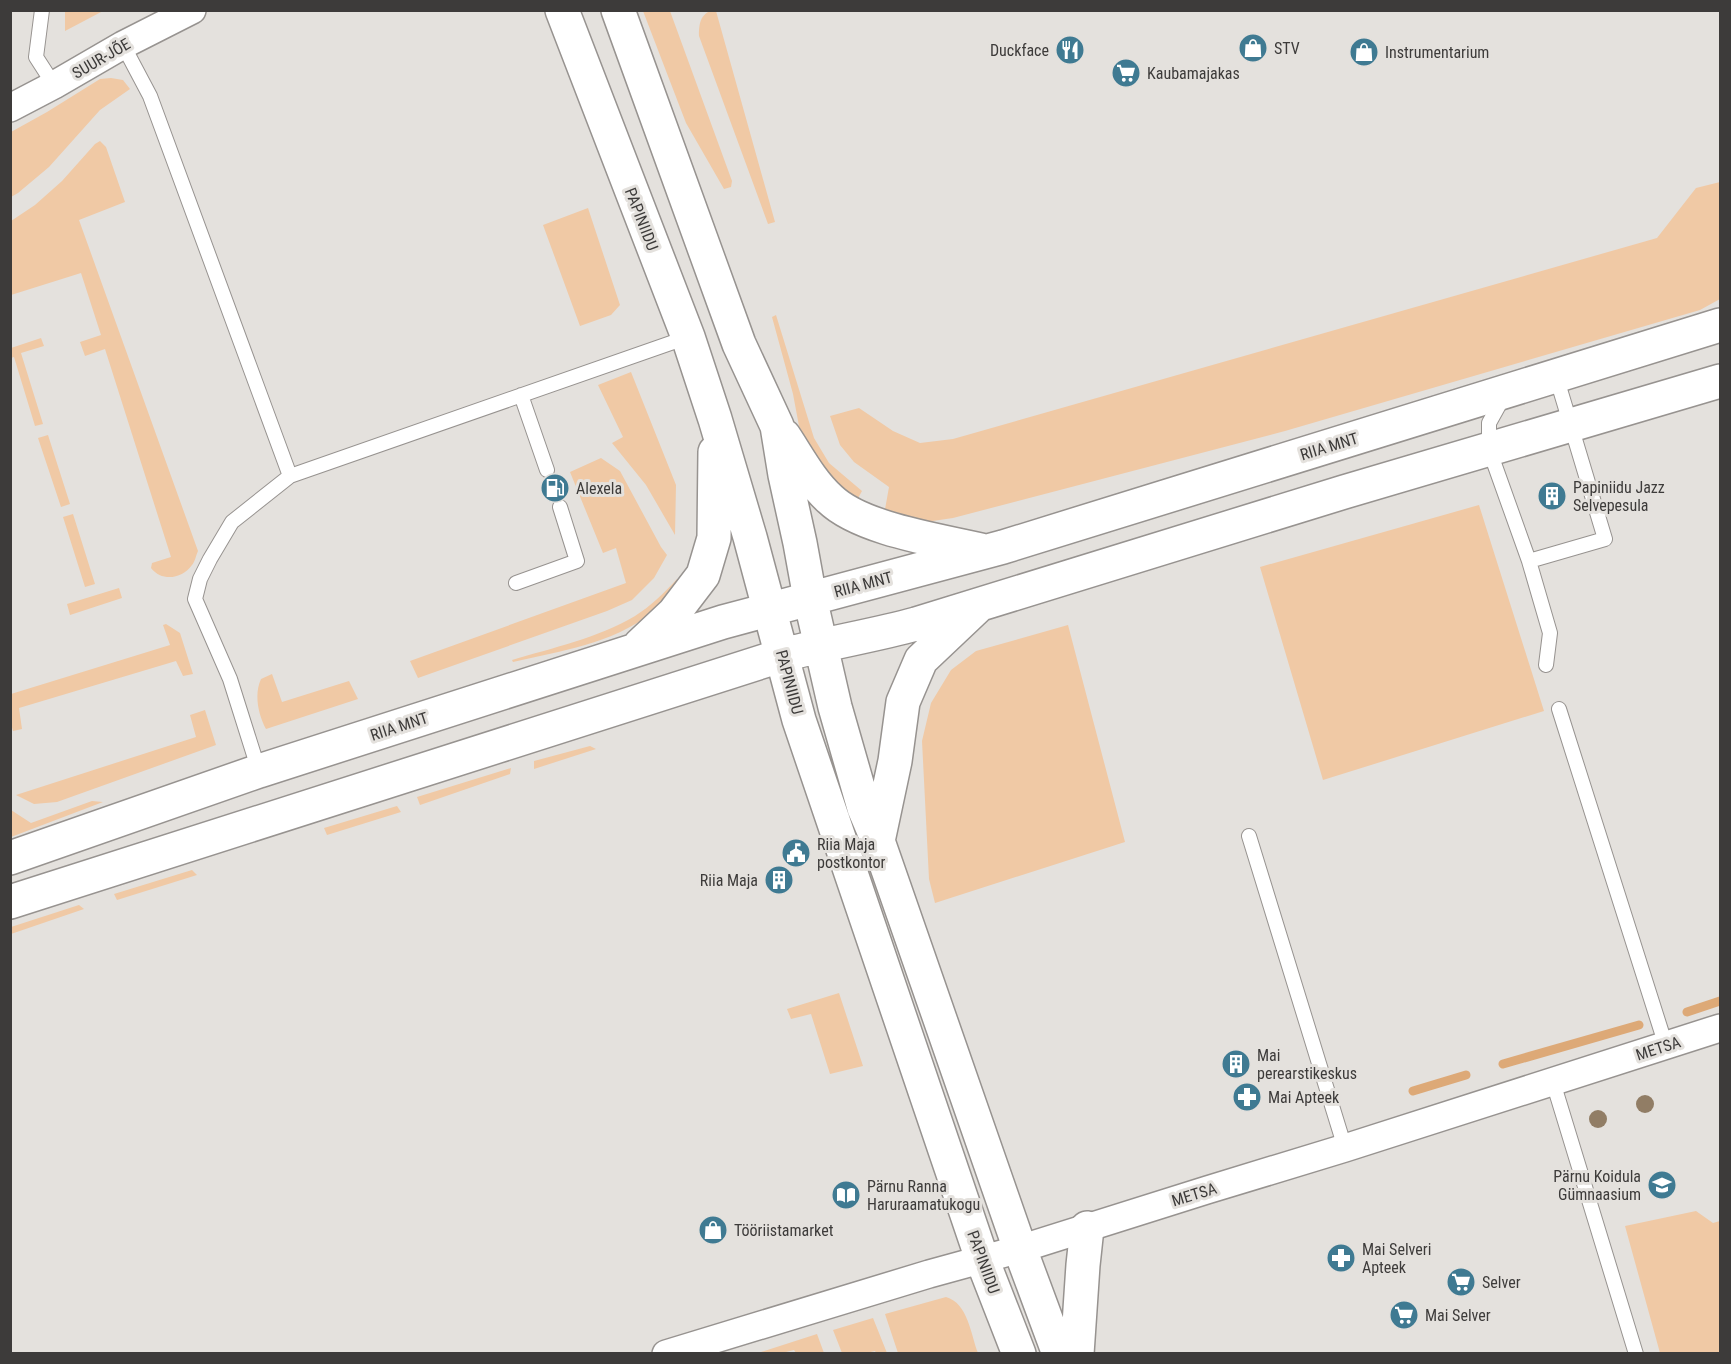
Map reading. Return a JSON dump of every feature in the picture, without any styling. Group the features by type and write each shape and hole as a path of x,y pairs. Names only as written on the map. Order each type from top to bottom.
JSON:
{"main road":[{"name":"PAPINIIDU","path":"562,10 687,338 715,419 803,730 982,1259 1019,1353"},
{"path":"618,10 739,344 777,426 807,472 830,500 858,519 905,533 985,551"},
{"name":"RIIA MNT","path":"10,858 259,771 723,622 1003,547 1720,325"},
{"path":"10,902 783,655 820,645 881,634 1570,424 1720,381"},
{"path":"635,651 674,613 703,575 714,538 715,419"},
{"path":"777,426 820,645 861,797 1020,1249 1059,1353"},
{"path":"878,841 903,702 921,660 981,603"},
{"path":"1077,1353 1087,1228"}],"street":[{"name":"SUUR-JÕE","path":"10,108 54,86 123,45 192,10"},
{"name":"METSA","path":"666,1353 1020,1249 1717,1029"}],"lane":[{"path":"42,10 36,57 54,86"},
{"path":"123,45 150,96 290,476"},
{"path":"259,771 230,679 195,599 200,579 232,522 290,476 687,338"},
{"path":"1529,561 1605,539 1556,376"},
{"path":"1508,390 1488,423 1490,449 1529,561 1550,633 1546,665"},
{"path":"520,395 547,470"},
{"path":"516,583 577,561 560,507"},
{"path":"1559,709 1666,1046"},
{"path":"1249,836 1345,1148"},
{"path":"1553,1082 1636,1353"}],"shaded area":[{"path":"65,10 103,10 103,11 65,31"},
{"path":"643,11 670,11 732,181 731,187 724,189 686,123"},
{"path":"716,11 775,222 768,224 699,36 701,20 705,14"},
{"path":"100,79 123,80 130,89 100,110 49,167 11,197 11,132"},
{"path":"100,141 106,147 125,202 79,220 198,551 188,570 178,576 166,577 151,568 152,563 171,557 105,349 85,356 80,342 101,335 81,273 11,295 11,221 35,205 62,181"},
{"path":"1720,182 1720,299 1700,310 1285,431 953,518 919,523 884,515 889,487 854,462 840,445 830,416 859,408 893,431 920,443 953,439 1657,238 1696,188"},
{"path":"588,208 620,305 611,315 580,326 543,225"},
{"path":"776,315 814,438 829,463 862,491 856,502 831,480 799,426 793,394 772,317"},
{"path":"41,338 44,346 21,353 43,424 35,426 14,357 11,358 11,348"},
{"path":"631,372 676,485 675,535 646,485 612,443 623,437 598,385"},
{"path":"48,435 70,504 61,507 38,438"},
{"path":"601,458 620,471 667,555 654,578 632,600 607,611 418,678 410,661 626,583 616,548 603,553 570,472"},
{"path":"1479,505 1544,711 1323,780 1260,567"},
{"path":"73,514 95,584 85,587 63,517"},
{"path":"677,579 680,582 656,610 620,632 567,650 513,662 512,660 575,642 621,624 646,608"},
{"path":"119,588 122,598 70,615 67,604"},
{"path":"166,624 180,633 193,674 183,676 176,661 19,708 22,729 13,731 11,694 170,645 163,625"},
{"path":"1068,625 1125,842 935,903 929,879 922,741 931,703 951,670 976,651"},
{"path":"272,674 282,702 349,681 358,699 266,729 259,711 257,697 261,679"},
{"path":"205,710 216,745 57,802 34,804 16,795 196,737 190,715"},
{"path":"590,746 596,749 534,769 534,761"},
{"path":"511,768 510,774 420,805 417,797"},
{"path":"92,801 103,802 11,837 11,810 31,823"},
{"path":"397,806 401,812 327,835 324,828"},
{"path":"192,870 197,875 117,900 114,894"},
{"path":"79,905 84,909 11,934 11,927"},
{"path":"839,993 863,1066 830,1074 811,1014 791,1019 787,1009"},
{"path":"1696,1211 1713,1223 1720,1221 1720,1353 1660,1353 1625,1226"},
{"path":"946,1297 953,1300 964,1313 978,1353 898,1353 885,1314"},
{"path":"873,1318 887,1353 876,1353 875,1351 842,1353 833,1330"},
{"path":"817,1334 824,1353 796,1353 794,1350 782,1353 758,1353"}],"waterway":[{"path":"1687,1012 1720,1001"},
{"path":"1503,1064 1639,1025"},
{"path":"1413,1091 1466,1075"}],"place":[{"name":"STV","path":"1253,48"},
{"name":"Duckface","path":"1070,50"},
{"name":"Instrumentarium","path":"1364,52"},
{"name":"Kaubamajakas","path":"1126,73"},
{"name":"Alexela","path":"555,488"},
{"name":"Papiniidu Jazz Selvepesula","path":"1552,496"},
{"name":"Riia Maja postkontor","path":"796,853"},
{"name":"Riia Maja","path":"779,880"},
{"name":"Mai perearstikeskus","path":"1236,1064"},
{"name":"Mai Apteek","path":"1247,1097"},
{"name":"Pärnu Koidula Gümnaasium","path":"1662,1185"},
{"name":"Pärnu Ranna Haruraamatukogu","path":"846,1195"},
{"name":"Tööriistamarket","path":"713,1230"},
{"name":"Mai Selveri Apteek","path":"1341,1258"},
{"name":"Selver","path":"1461,1282"},
{"name":"Mai Selver","path":"1404,1315"}]}
